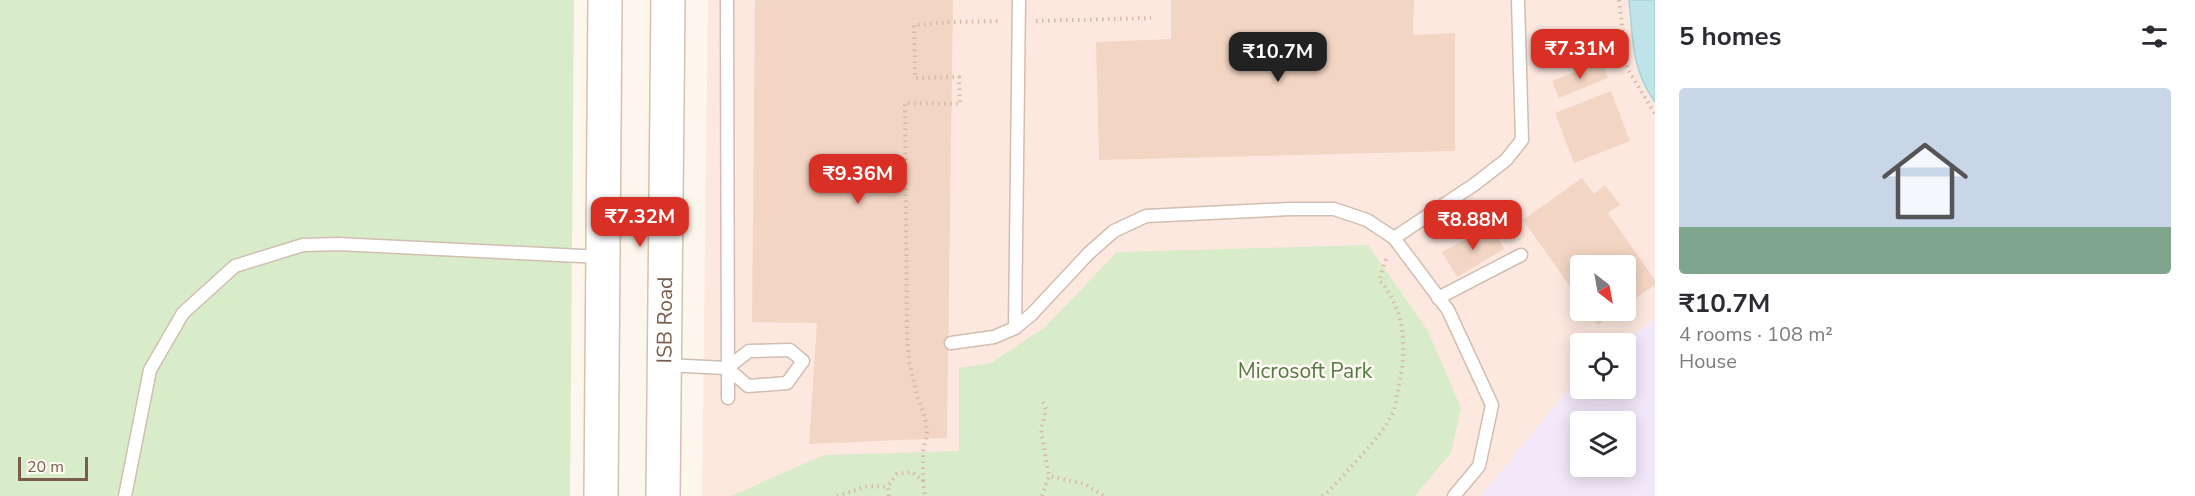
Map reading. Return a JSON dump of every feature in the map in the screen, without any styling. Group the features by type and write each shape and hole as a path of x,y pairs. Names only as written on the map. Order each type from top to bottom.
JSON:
{"main road":[{"path":"601,496 606,0"},
{"name":"ISB Road","path":"663,496 668,0"}],"lane":[{"path":"727,0 728,398"},
{"path":"1015,328 1018,0"},
{"path":"1394,238 1475,184 1506,160 1521,140 1518,0"},
{"path":"951,343 994,337 1015,328 1032,314 1089,253 1114,231 1146,216 1335,209 1367,220 1394,238 1448,310 1492,405 1479,466 1454,496"},
{"path":"125,496 150,370 183,313 235,266 303,245 338,244 602,257"},
{"path":"1438,298 1521,255"},
{"path":"664,365 727,368 748,386 787,383 806,361 790,350 749,351 727,368"}],"path":[{"path":"1619,0 1627,68 1655,114"},
{"path":"925,496 923,452 927,432 925,417 917,396 906,338 905,103 960,104 959,77 915,78 914,25 951,22 1151,18"},
{"path":"1322,496 1329,491 1392,415 1401,377 1404,338 1400,315 1379,280 1394,238"},
{"path":"1042,496 1049,476 1041,430 1046,409 1043,402"},
{"path":"889,496 888,487 897,474 912,472 923,481"},
{"path":"1049,476 1085,484 1104,496"},
{"path":"837,496 868,486 888,487"}],"shaded area":[{"path":"708,0 1655,0 1655,319 1635,333 1570,333 1570,387 1481,496 702,496"},
{"path":"1655,319 1655,496 1481,496 1570,387 1570,399 1636,399 1635,333"}],"green space":[{"path":"0,0 574,0 570,496 0,496"},
{"name":"Microsoft Park","path":"1368,245 1428,331 1461,408 1451,453 1415,496 731,496 824,455 959,451 959,368 991,363 1045,327 1117,252"}],"water":[{"path":"1629,0 1655,0 1655,102 1647,90 1637,65"}],"building":[{"path":"755,0 953,0 947,438 809,444 817,323 752,322"},
{"path":"1171,0 1414,0 1413,35 1455,33 1455,151 1099,160 1096,42 1171,39"},
{"path":"1601,62 1608,78 1559,98 1552,81"},
{"path":"1611,91 1630,141 1574,163 1555,113"},
{"path":"1582,178 1594,194 1605,185 1620,205 1608,213 1655,280 1655,285 1636,298 1636,255 1570,255 1570,286 1523,220"},
{"path":"1491,226 1504,249 1457,277 1442,252"}]}
